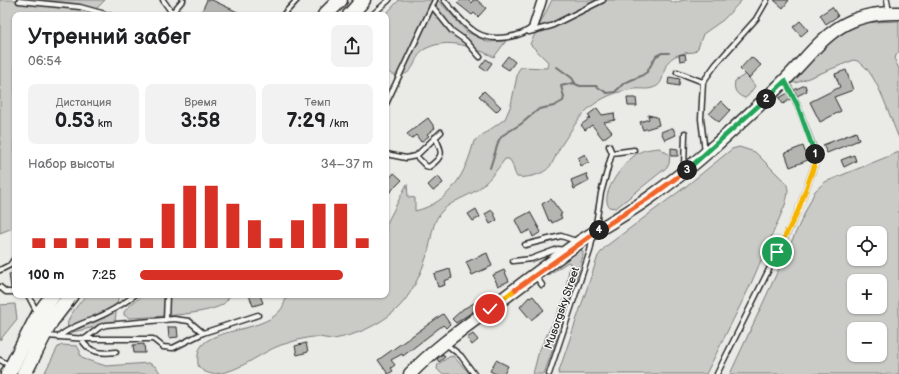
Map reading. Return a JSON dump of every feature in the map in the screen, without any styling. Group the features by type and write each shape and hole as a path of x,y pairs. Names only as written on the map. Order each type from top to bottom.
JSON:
{"highway":[{"path":"354,12 363,0"},
{"path":"6,367 51,298"},
{"path":"24,374 51,321 69,298"}],"main road":[{"path":"410,374 444,342 580,242 649,198 705,155 785,81 820,43 839,26 859,18 894,13"}],"street":[{"path":"534,25 542,0"}],"lane":[{"path":"162,0 170,12"},
{"path":"173,12 183,0"},
{"path":"286,12 297,0"},
{"path":"375,12 389,0"},
{"path":"389,98 435,0"},
{"path":"444,0 471,29 479,34 505,37 551,26 603,0"},
{"path":"705,155 702,141 701,119 703,82 716,64 756,19 767,0"},
{"path":"887,0 894,13"},
{"path":"19,1 80,7 98,12"},
{"path":"432,6 452,31 466,42 480,57"},
{"path":"529,32 534,25"},
{"path":"677,72 703,82"},
{"path":"717,374 798,211 816,161 815,152 800,111 785,81"},
{"path":"389,155 406,158 416,156 441,132"},
{"path":"684,172 685,133"},
{"path":"416,156 426,166 429,166 439,159 441,155 440,148 435,137"},
{"path":"609,146 612,153 634,150"},
{"name":"Musorgsky Street","path":"549,374 590,250 601,193 612,153"},
{"path":"525,245 560,236 580,242"},
{"path":"513,261 531,259 558,249 567,252"},
{"path":"0,270 10,265 12,262"},
{"path":"535,275 542,285"},
{"path":"0,287 6,292 12,292"},
{"path":"30,298 39,314"},
{"path":"58,337 80,323 95,319 130,298"},
{"path":"166,320 167,298"},
{"path":"43,336 153,339 163,347 173,348 203,333 258,316"},
{"path":"83,338 100,327 106,325 166,320 189,321 203,333"},
{"path":"83,338 84,346 92,351 105,353 116,352"},
{"path":"444,342 461,356 474,374"}],"shaded area":[{"path":"0,0 105,0 93,12 12,12 12,228 0,233"},
{"path":"399,0 438,0 467,32 488,42 506,41 494,57 473,48 458,44 434,45 423,50 408,72 393,75 389,72 388,12"},
{"path":"552,0 669,0 675,3 683,0 742,0 723,20 703,34 698,48 694,52 673,57 668,62 660,83 657,86 615,93 597,102 587,110 562,144 552,164 545,171 532,176 517,177 511,161 509,159 505,159 481,187 443,210 434,225 429,249 422,270 415,284 396,310 382,320 367,329 343,337 334,339 312,337 281,345 233,370 224,373 211,374 199,367 198,355 202,345 212,338 258,324 272,318 282,309 285,298 389,298 389,219 407,184 408,197 415,198 415,211 438,201 455,185 471,153 474,141 505,119 511,105 518,71 521,67 547,68 548,62 530,44"},
{"path":"899,21 899,52 896,55 895,60 899,69 899,138 875,81 869,71 862,64 854,60 796,83 789,82 790,77 824,47 843,33 862,24"},
{"path":"746,74 755,86 745,98 737,93 734,84 735,81"},
{"path":"739,147 755,152 786,183 788,194 785,205 750,286 706,374 558,374 598,256 605,247 685,187 732,149"},
{"path":"659,148 670,155 669,164 666,168 616,208 609,207 607,201 608,194 615,177 621,169 638,153"},
{"path":"899,152 899,374 730,374 815,191 825,182"},
{"path":"579,248 583,252 583,256 568,307 544,374 533,374 539,351 564,300 570,263 568,262 548,275 545,274"},
{"path":"84,298 118,298 115,321 113,323 73,332 67,325 68,320"},
{"path":"141,298 228,298 222,305 203,311 139,318 129,318 124,315 124,312"},
{"path":"15,304 17,319 0,340 0,305"},
{"path":"62,345 77,346 80,351 80,355 84,359 106,366 149,363 156,367 161,374 44,374 58,347"},
{"path":"453,356 470,374 442,374 437,369 438,364"}],"building":[{"path":"207,0 212,0 238,12 201,12"},
{"path":"460,0 468,0 471,3 473,0 477,0 486,8 478,17 474,13 472,15 457,3"},
{"path":"774,0 789,0 783,8"},
{"path":"832,7 838,16 826,24 820,15"},
{"path":"800,21 808,30 801,36 793,27"},
{"path":"685,54 686,60 680,61 679,55"},
{"path":"508,56 515,62 509,70 501,65"},
{"path":"751,57 761,65 749,78 740,69"},
{"path":"486,59 492,63 486,71 480,67"},
{"path":"846,70 853,90 834,97 841,111 820,122 810,102 840,87 835,74"},
{"path":"669,77 680,79 679,86 668,84"},
{"path":"805,85 807,91 797,96 794,90"},
{"path":"484,91 501,107 496,112 479,96"},
{"path":"788,93 791,99 783,104 779,98"},
{"path":"627,98 636,98 637,106 628,106"},
{"path":"721,101 730,110 719,122 709,114"},
{"path":"597,108 602,115 614,113 615,120 604,122 612,132 603,139 592,125 585,130 581,125 590,118 588,115"},
{"path":"648,115 657,117 659,125 643,130 640,122 649,119"},
{"path":"428,118 435,128 427,134 429,136 421,142 416,135 411,139 407,134"},
{"path":"673,128 676,135 665,140 661,132"},
{"path":"856,132 859,140 827,153 823,145"},
{"path":"803,146 808,160 790,167 785,153"},
{"path":"671,148 678,149 678,156 671,156"},
{"path":"585,154 589,162 581,166 578,158"},
{"path":"854,155 856,161 844,167 841,160"},
{"path":"394,173 402,180 389,193 389,177 390,178"},
{"path":"586,174 589,181 574,189 571,180"},
{"path":"438,176 443,183 433,191 428,185"},
{"path":"551,199 562,214 560,215 562,218 552,223 551,220 549,221 542,204"},
{"path":"476,209 480,217 473,221 468,214"},
{"path":"492,210 497,220 490,224 485,214"},
{"path":"530,212 541,232 533,237 530,230 522,234 515,220"},
{"path":"487,253 492,266 472,275 466,262"},
{"path":"450,269 452,278 444,281 445,285 438,287 434,274"},
{"path":"504,270 509,281 498,286 493,275"},
{"path":"9,274 12,274 12,288 11,288"},
{"path":"533,296 544,310 531,320 520,307 529,297 530,298"},
{"path":"250,298 261,298 263,303 253,306"},
{"path":"478,301 481,306 456,323 452,319 463,309"},
{"path":"443,314 450,324 446,328 443,325 403,356 402,354 391,360 395,365 391,368 393,371 388,374 378,360"},
{"path":"168,327 177,327 178,337 169,338"},
{"path":"473,334 478,340 472,345 467,338"},
{"path":"306,343 308,352 297,355 295,346"},
{"path":"144,344 145,353 134,353 133,345"},
{"path":"443,354 445,357 439,362 437,359"},
{"path":"496,360 508,366 504,374 496,374 490,371"}],"waterway":[{"path":"490,168 499,140 503,135 521,124 539,109 554,106 563,101 564,97 561,86 573,83 580,86 596,86 607,93 615,92 624,83 647,72 656,56 662,53 669,53"},
{"path":"557,67 572,78 575,83"}],"route":[{"path":"490,309 580,242 649,198 684,172 730,133 785,81 797,104 815,152 816,161 798,211 777,252"}]}
